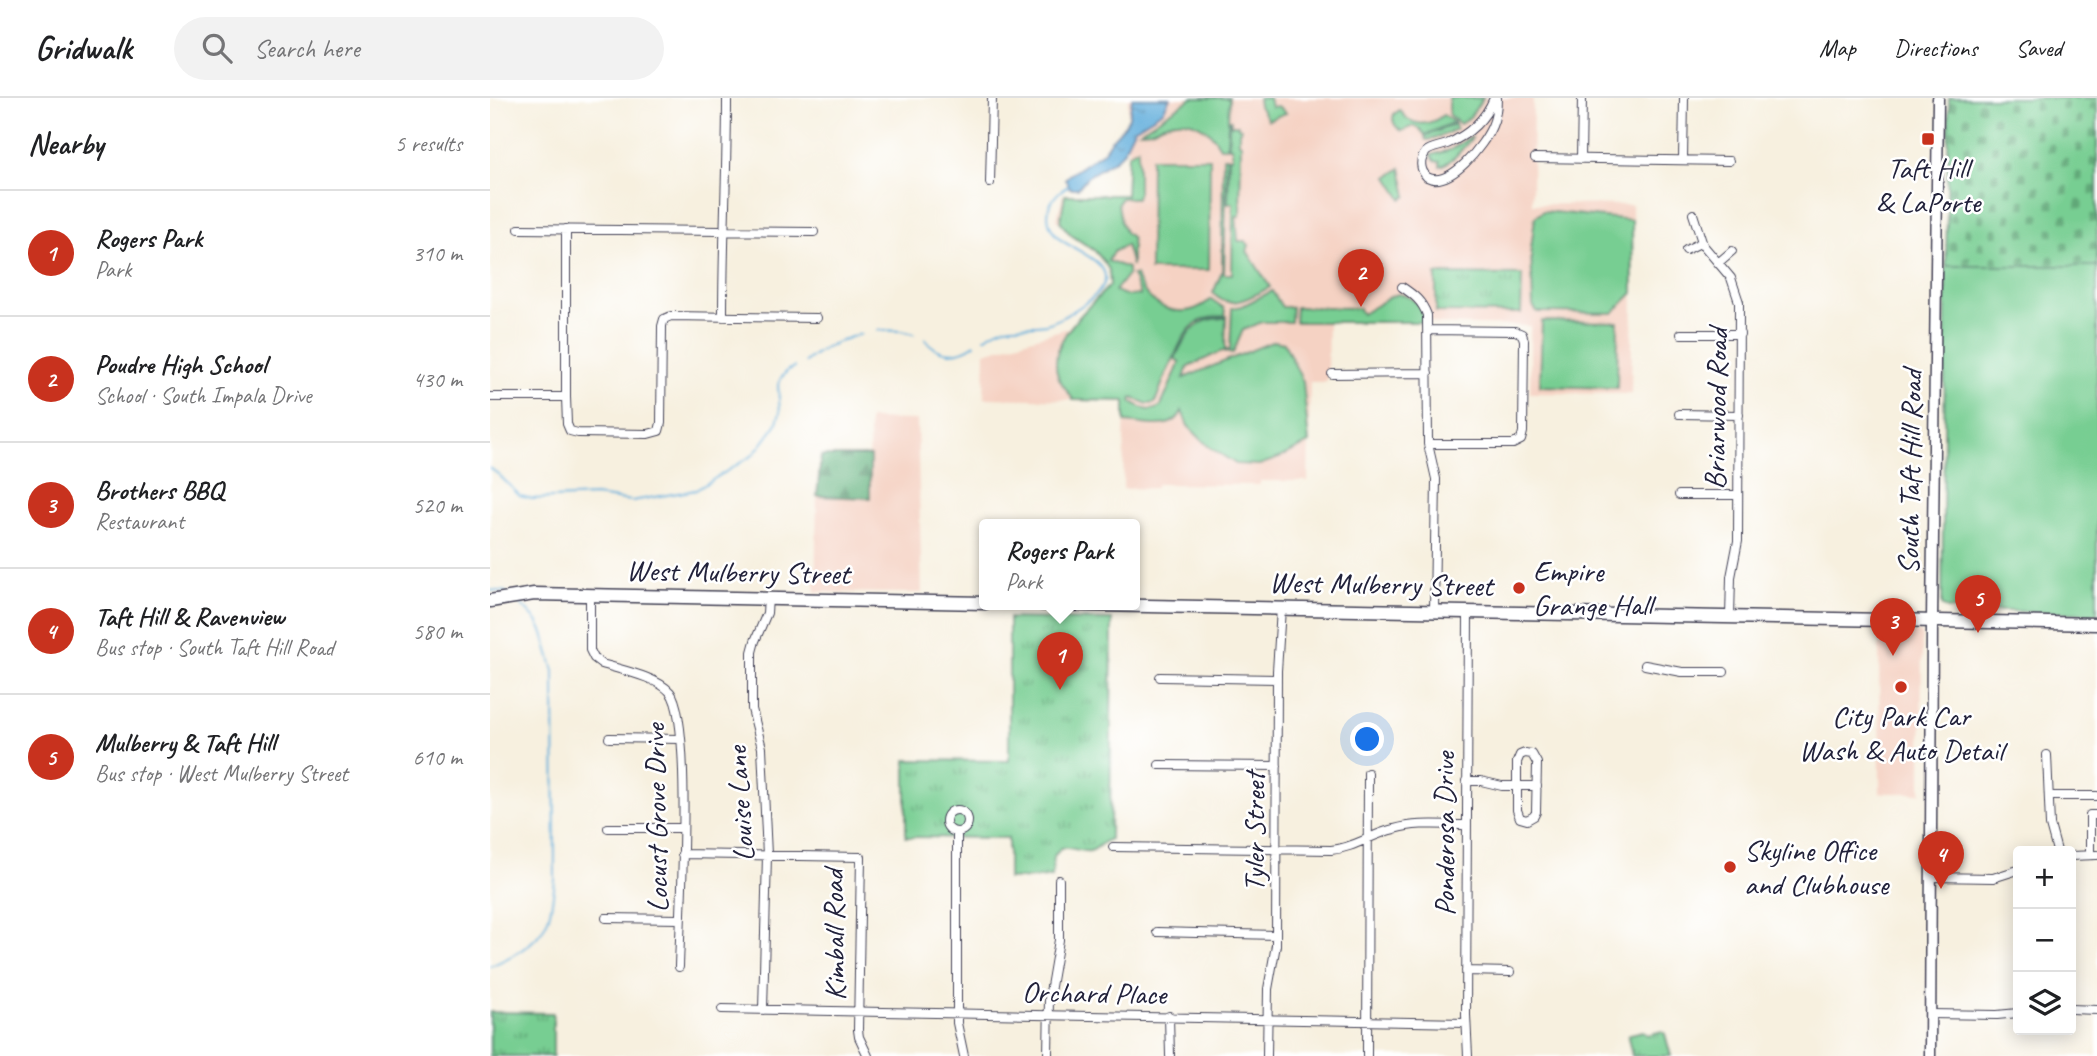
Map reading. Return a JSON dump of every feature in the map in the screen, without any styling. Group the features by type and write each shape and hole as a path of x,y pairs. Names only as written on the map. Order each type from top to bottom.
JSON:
{"main road":[{"name":"South Taft Hill Road","path":"1930,1056 1938,98"},
{"name":"West Mulberry Street","path":"490,601 534,594 979,603"},
{"name":"West Mulberry Street","path":"1140,606 2097,624"}],"street":[{"path":"723,317 727,98"},
{"path":"990,183 992,98"},
{"path":"1495,98 1492,125 1483,143 1469,160 1439,181 1427,177 1421,168 1425,153 1450,143 1476,126 1495,98"},
{"path":"1581,159 1582,98"},
{"path":"1683,160 1684,98"},
{"path":"1535,158 1729,161"},
{"name":"Briarwood Road","path":"1693,214 1703,246 1731,278 1738,296 1738,541 1730,586 1730,617"},
{"path":"519,229 814,232"},
{"path":"566,229 566,397 567,424 570,431 648,434 659,431 664,319 671,316 817,318"},
{"path":"1686,250 1702,242"},
{"path":"1718,263 1732,251"},
{"path":"1402,287 1423,305 1429,330 1428,444 1436,479 1434,611"},
{"path":"1428,444 1513,444 1521,440 1524,340 1522,334 1515,331 1429,330"},
{"path":"1681,334 1740,334"},
{"path":"1332,374 1428,373"},
{"path":"490,397 566,397"},
{"path":"1679,414 1739,415"},
{"path":"1679,495 1738,495"},
{"name":"Locust Grove Drive","path":"590,595 592,656 602,664 656,682 667,689 678,709 683,764 679,967"},
{"name":"Louise Lane","path":"763,1010 767,855 762,748 752,703 753,647 767,613 768,598"},
{"name":"Tyler Street","path":"1267,1056 1268,989 1276,935 1277,679 1281,608"},
{"name":"Ponderosa Drive","path":"1468,612 1468,1056"},
{"path":"1645,665 1682,672 1724,672"},
{"path":"1160,677 1277,679"},
{"path":"609,738 681,739"},
{"path":"1527,753 1537,760 1537,786 1535,814 1525,820 1517,814 1517,760 1520,755 1527,753"},
{"path":"2047,755 2050,825 2056,846"},
{"path":"1158,765 1277,766"},
{"path":"1367,1056 1368,773"},
{"path":"1466,781 1502,786 1537,786"},
{"path":"2050,796 2097,796"},
{"path":"2076,856 2094,855 2090,815 2097,815"},
{"path":"1113,847 1338,850 1386,831 1410,825 1466,825"},
{"path":"608,828 682,828"},
{"path":"957,832 957,1023 964,1056"},
{"name":"Kimball Road","path":"682,854 861,858 858,1011 859,1037 868,1056"},
{"path":"1931,877 1993,878 2013,872"},
{"path":"1048,1056 1051,982 1059,940 1059,880"},
{"path":"606,918 680,919"},
{"path":"1157,932 1276,935"},
{"path":"1466,971 1510,972"},
{"name":"Orchard Place","path":"722,1009 1466,1023"},
{"path":"2076,1009 2097,1010"},
{"path":"1930,1014 2013,1013"},
{"path":"1170,1016 1170,1056"}],"shaded area":[{"path":"1128,98 1533,98 1532,204 1632,205 1631,394 1530,393 1530,326 1328,322 1327,382 1310,382 1308,481 1260,481 1260,485 1156,484 1156,488 1123,489 1125,401 984,398 985,352 1068,328 1110,286 1110,264 1056,220 1063,195 1127,195"},
{"path":"869,419 917,420 922,593 815,592 817,496 870,498"},
{"path":"1879,633 1920,633 1922,637 1921,793 1880,793"}],"green space":[{"path":"1192,98 1229,98 1227,147 1220,147 1211,134 1191,122 1175,121 1152,130 1140,131"},
{"path":"1258,98 1269,98 1271,107 1278,106 1286,113 1268,120 1259,106"},
{"path":"1449,98 1483,98 1470,117 1460,124 1449,115"},
{"path":"1949,98 2097,98 2097,266 1946,266"},
{"path":"1400,110 1414,122 1432,122 1443,115 1454,122 1425,135 1414,126 1402,131 1393,122 1394,114"},
{"path":"1229,120 1231,125 1241,128 1240,216 1236,216 1238,241 1245,241 1249,245 1247,251 1270,287 1233,302 1219,299 1213,293 1222,272 1223,157 1227,157 1224,274 1232,274 1233,203 1228,203 1229,157 1232,157 1232,147 1229,147"},
{"path":"1455,124 1456,129 1438,138 1426,140 1425,136"},
{"path":"1472,138 1456,156 1444,165 1440,166 1440,162 1435,161 1431,155 1450,150"},
{"path":"1138,148 1138,195 1136,198 1121,198 1118,204 1121,222 1125,232 1131,237 1132,266 1126,245 1113,252 1108,261 1128,268 1128,274 1115,291 1128,296 1140,295 1132,275 1136,275 1148,296 1167,309 1189,310 1211,299 1224,308 1226,316 1204,319 1190,328 1165,377 1155,403 1148,404 1132,398 1131,402 1148,410 1161,406 1180,362 1175,359 1193,329 1216,318 1226,318 1225,350 1230,350 1232,308 1272,291 1282,307 1292,307 1291,322 1262,322 1243,330 1233,353 1222,351 1188,367 1184,378 1274,341 1284,343 1303,382 1309,443 1259,465 1236,464 1208,446 1188,426 1182,411 1178,418 1165,424 1125,422 1125,401 1073,400 1061,382 1056,363 1064,337 1081,314 1110,285 1109,270 1105,263 1095,251 1071,235 1060,222 1065,195 1126,195 1128,154"},
{"path":"1151,158 1210,158 1209,270 1150,270"},
{"path":"1401,168 1407,196 1402,199 1388,177"},
{"path":"1543,211 1632,220 1633,293 1613,313 1537,312 1533,306 1531,249 1535,217"},
{"path":"1946,266 2097,266 2097,614 1947,609 1942,605"},
{"path":"1436,274 1522,275 1521,313 1436,312"},
{"path":"1398,294 1409,297 1416,303 1424,322 1295,322 1296,307 1358,308 1362,314"},
{"path":"1542,321 1618,322 1617,388 1540,386"},
{"path":"821,456 870,456 870,498 817,496"},
{"path":"1009,618 1112,620 1110,839 1090,851 1061,848 1054,856 1052,877 1008,879 1008,838 906,837 906,760 1009,761"},
{"path":"490,1012 553,1013 553,1056 490,1056"},
{"path":"1643,1031 1647,1035 1662,1031 1671,1056 1632,1056 1628,1038 1630,1034"}],"water":[{"path":"1132,98 1170,98 1163,111 1134,129 1123,152 1116,159 1087,177 1078,188 1070,188 1065,179 1103,152 1125,125"}],"waterway":[{"path":"985,338 1007,327 1046,324 1067,315 1096,294 1105,281 1100,265 1060,239 1050,225 1048,217 1051,203 1068,186"},
{"path":"878,330 914,334"},
{"path":"805,362 831,345 861,334"},
{"path":"925,339 936,349 949,353 962,351 975,344"},
{"path":"490,468 520,496 532,499 595,496 632,501 696,490 753,455 776,425 780,413 778,385 781,378 795,367"},
{"path":"490,590 506,592"},
{"path":"490,966 520,951 538,937 550,912 555,880 554,671 537,621 519,602"}],"place":[{"name":"Taft Hill & LaPorte","path":"1928,139"},
{"name":"Poudre High School","path":"1361,307"},
{"name":"Empire Grange Hall","path":"1519,588"},
{"name":"Mulberry & Taft Hill","path":"1978,633"},
{"name":"Brothers BBQ","path":"1893,656"},
{"name":"City Park Car Wash & Auto Detail","path":"1901,687"},
{"name":"Rogers Park","path":"1060,690"},
{"name":"Skyline Office and Clubhouse","path":"1730,867"},
{"name":"Taft Hill & Ravenview","path":"1941,889"}]}
